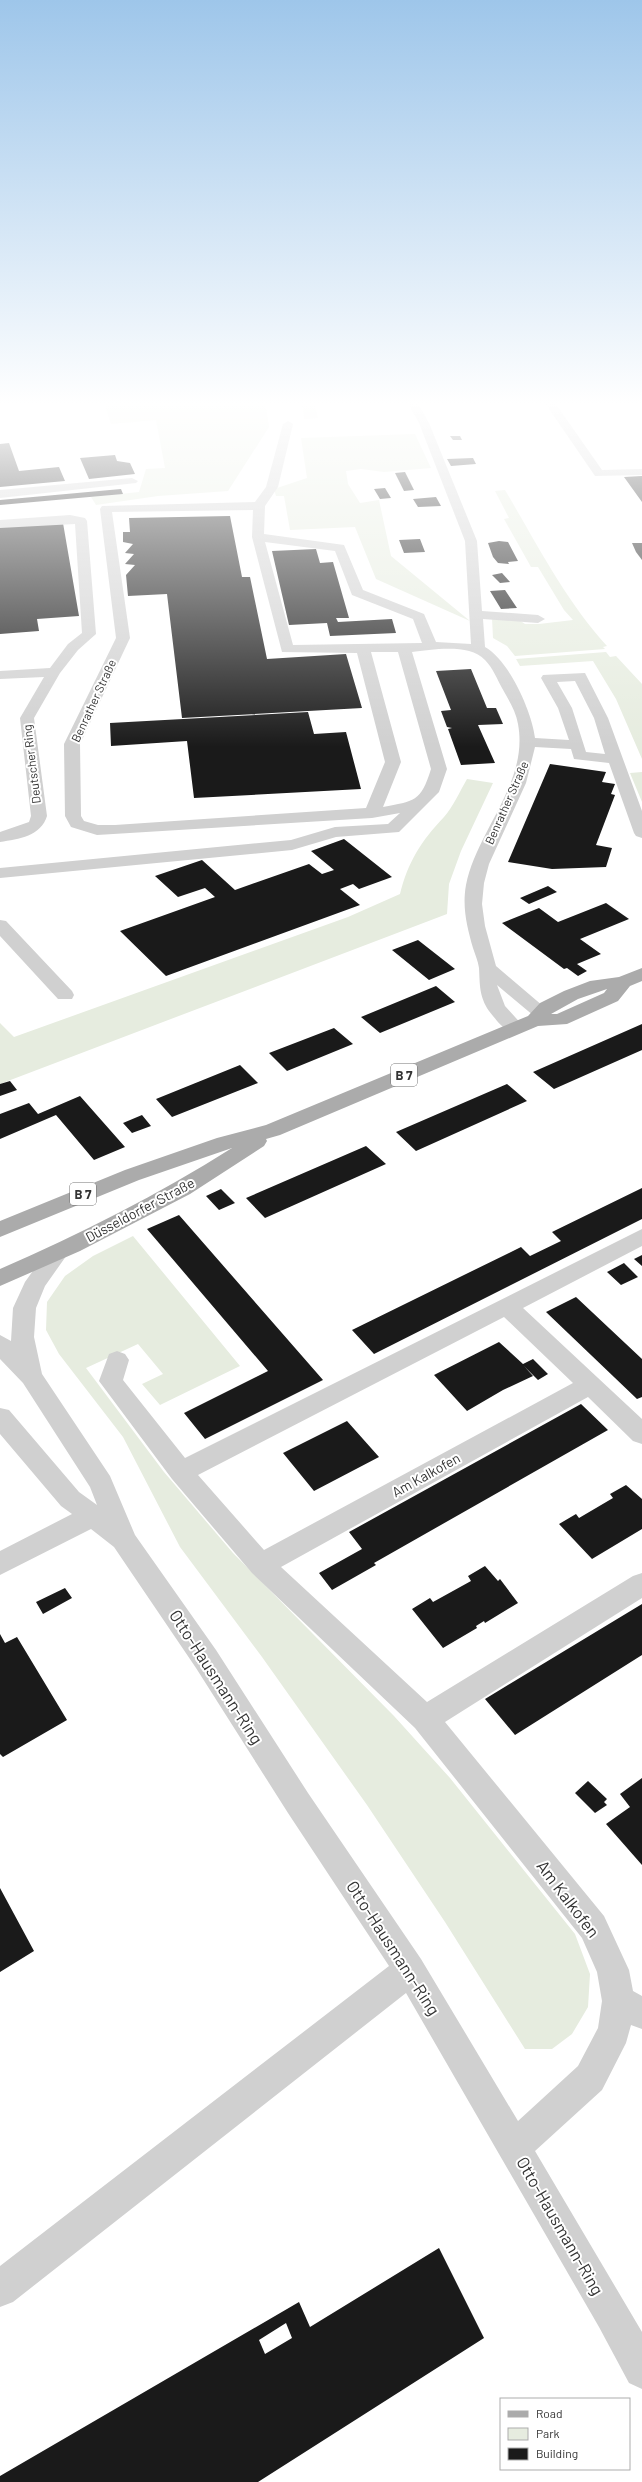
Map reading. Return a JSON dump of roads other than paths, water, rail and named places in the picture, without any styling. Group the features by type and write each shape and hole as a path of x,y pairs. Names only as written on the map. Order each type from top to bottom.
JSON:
{"main road":[{"name":"Düsseldorfer Straße","path":"0,1229 132,1175 224,1143 273,1130 515,1028 538,1016 560,1020 611,997 623,982 642,974"},
{"name":"Düsseldorfer Straße","path":"0,1278 58,1252 182,1189 273,1130"},
{"name":"B 7","path":"0,1216 35,1214"}],"street":[{"name":"Benrather Straße","path":"107,516 123,638 72,744 73,816 77,824 97,830 115,830 372,813 418,805"},
{"path":"259,516 258,537 288,649 431,647 478,649 477,615 471,541 461,516"},
{"name":"Deutscher Ring","path":"0,524 70,519 81,521 89,634 73,647 54,672 27,718 39,816 36,825 27,830 0,837"},
{"path":"258,537 340,548 357,592 418,618 431,647"},
{"path":"477,615 538,619"},
{"path":"0,874 292,845 335,832 393,829 433,789 439,769 404,648"},
{"path":"363,649 393,762 372,813"},
{"name":"Benrather Straße","path":"478,649 492,659 520,707 526,725 529,742 526,761 482,858 474,884 472,910 488,968 486,983 495,1007 515,1028"},
{"path":"0,676 54,672"},
{"path":"615,760 579,756 578,745 565,708 548,678 580,676 601,718 642,833"},
{"path":"529,742 578,745"},
{"path":"0,925 65,995"},
{"path":"488,968 538,1016"},
{"path":"181,1472 642,1237"},
{"path":"31,1378 23,1352 21,1331 23,1307 32,1286 58,1252"},
{"path":"507,1306 590,1385 638,1424"},
{"name":"Otto-Hausmann-Ring","path":"0,1344 31,1378 101,1483 124,1540 206,1659 298,1803 410,1970 642,2370"},
{"name":"Am Kalkofen","path":"117,1360 111,1381 181,1472 261,1565 425,1718 593,1927 630,2007 614,2031 590,2078 514,2147"},
{"name":"Am Kalkofen","path":"261,1565 590,1385"},
{"name":"Otto-Hausmann-Ring","path":"0,1417 70,1499 124,1540"},
{"path":"0,1564 92,1516"},
{"path":"425,1718 642,1584"},
{"path":"0,2289 410,1970"}]}
